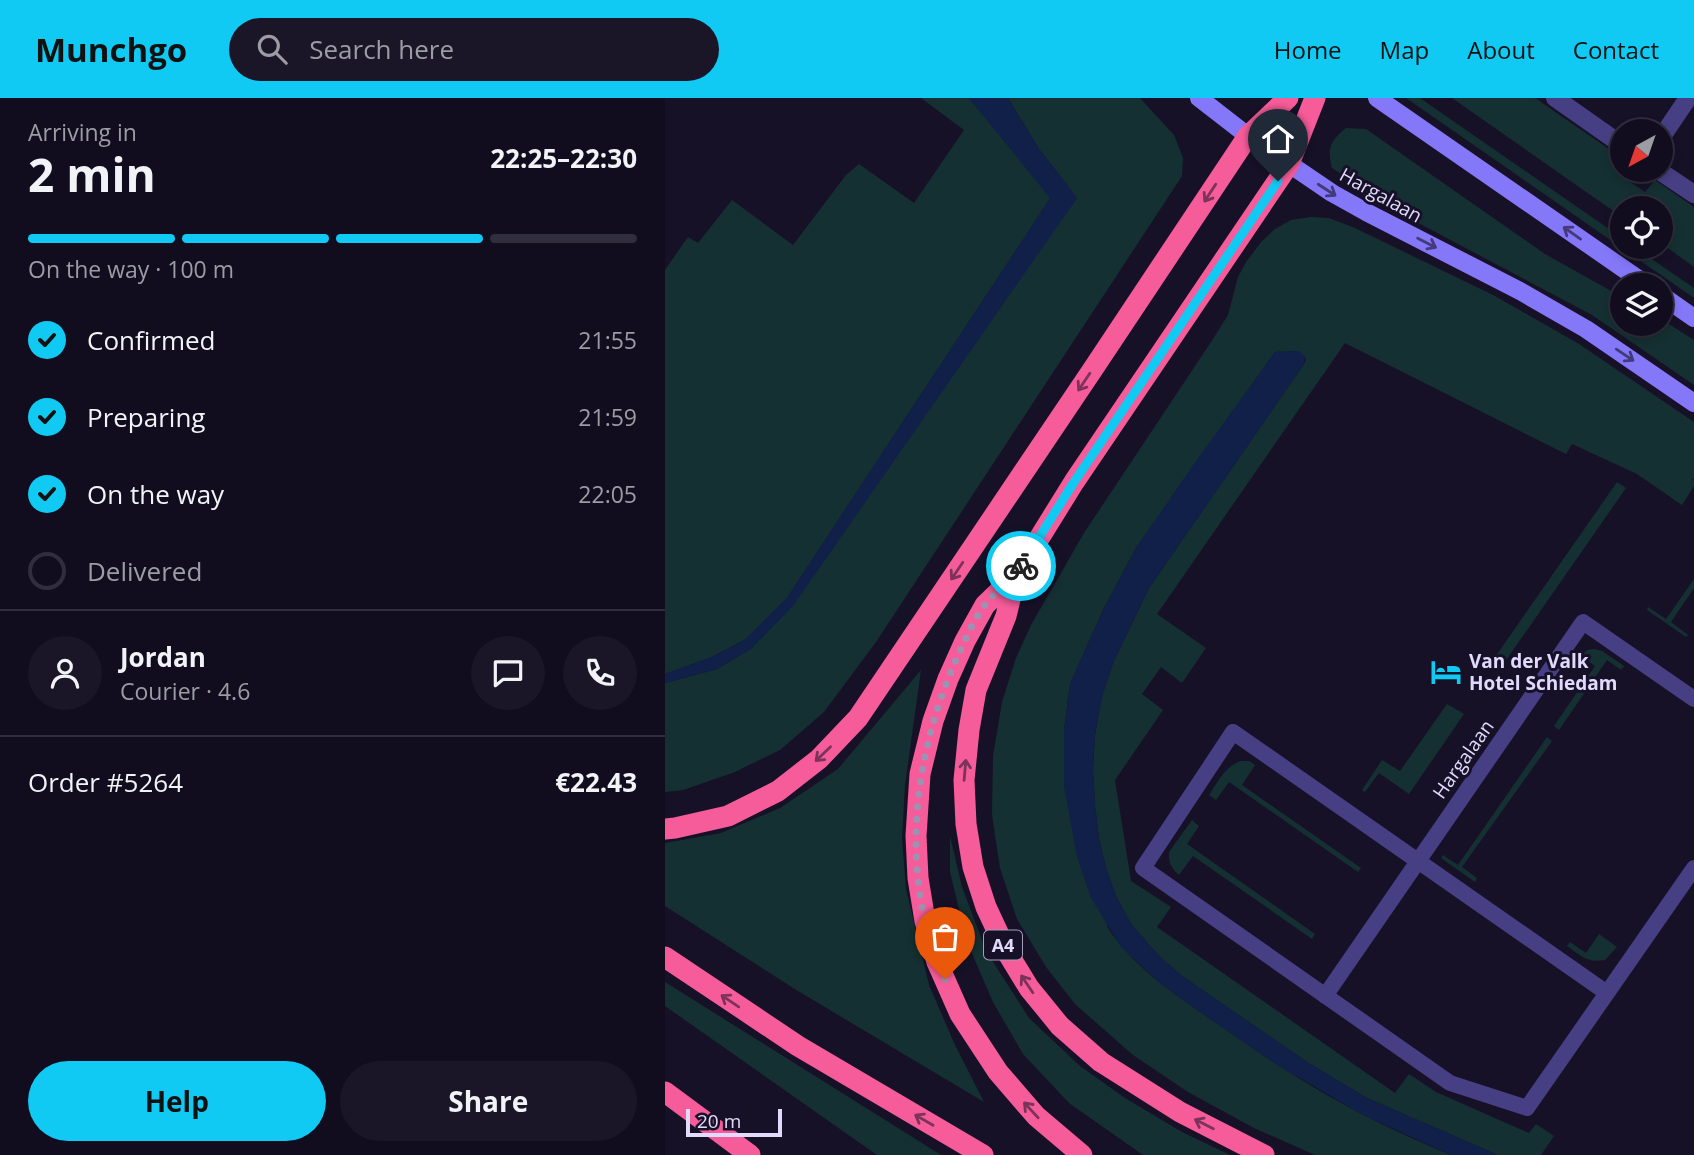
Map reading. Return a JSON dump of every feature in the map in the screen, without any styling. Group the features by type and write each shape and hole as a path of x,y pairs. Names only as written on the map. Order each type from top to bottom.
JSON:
{"highway":[{"path":"665,829 728,816 778,791 819,759 859,718 1248,136 1288,98"},
{"path":"1289,164 1315,98"},
{"name":"A4","path":"1081,1155 1036,1116 998,1072 960,1014 937,962 925,921 918,878 916,836 920,774 933,721 948,679 985,605 1017,574 1074,482 1289,164"},
{"name":"A4","path":"1017,574 1006,616 976,690 964,780 973,867 986,907 1007,952 1029,988 1059,1026 1101,1062 1180,1112 1264,1155"},
{"path":"665,957 798,1046 983,1155"},
{"path":"665,1092 750,1155"},
{"path":"687,1108 763,1155"}],"main road":[{"name":"Hargalaan","path":"1199,98 1248,136 1332,193 1520,291 1586,329 1694,403"},
{"path":"1377,98 1630,273"},
{"path":"1673,303 1694,318"}],"street":[{"path":"1555,98 1610,137"},
{"path":"1673,120 1688,98"},
{"path":"1673,180 1694,194"}],"lane":[{"name":"Hargalaan","path":"1325,996 1583,622 1694,699"},
{"path":"1607,993 1233,732 1143,868 1450,1083 1527,1108 1694,868"}],"green space":[{"path":"921,98 969,98 1051,197 787,598 746,639 712,657 665,674 665,270 688,237 698,243 732,200 793,245 846,175 859,164 914,203 964,130"},
{"path":"1008,98 1140,98 1174,135 1183,158 1182,176 876,642 824,712 780,750 735,772 683,790 665,792 665,683 717,669 752,648 1077,198 1039,149"},
{"path":"1406,98 1420,98 1610,230 1610,240"},
{"path":"1452,98 1535,98 1610,150 1610,182 1630,182 1645,192 1653,182 1658,182 1694,207 1694,267 1673,252 1673,196 1610,196 1610,209"},
{"path":"1346,128 1366,129 1545,254 1610,290 1610,327 1592,315 1409,218 1332,168 1331,145"},
{"path":"1329,218 1355,228 1495,296 1579,344 1694,422 1694,486 1682,505 1637,474 1572,444 1566,454 1345,343 1157,614 1206,648 1182,683 1161,667 1142,694 1163,710 1115,780 1131,881 1171,907 1157,927 1395,1093 1409,1074 1436,1092 1529,1133 1536,1124 1554,1136 1541,1155 1498,1155 1367,1098 1307,1062 1182,976 1160,957 1131,924 1116,896 1106,868 1099,839 1093,770 1095,735 1102,696 1113,663 1149,588 1304,364 1306,359 1298,351 1275,352 1136,548 1104,608 1070,684 1064,731 1064,786 1108,928 1143,969 1186,1002 1307,1083 1375,1121 1451,1155 1315,1155 1254,1128 1188,1092 1133,1055 1075,1004 1046,967 1017,919 1000,868 992,815 993,756 1002,702 1016,658 1031,625 1084,533 1228,315 1238,277 1246,262 1275,229 1291,220"},
{"path":"1638,259 1652,259 1672,273 1658,273"},
{"path":"1673,274 1694,288 1694,298 1673,283"},
{"path":"1673,327 1694,340 1694,385 1623,336 1673,336"},
{"path":"1617,482 1626,488 1502,666 1493,660"},
{"path":"1694,579 1694,588 1671,622 1688,635 1686,637 1647,610 1648,607 1666,619"},
{"path":"1595,649 1624,666 1621,670 1607,660 1559,730 1554,726 1595,666 1581,656 1587,650"},
{"path":"921,670 905,785 902,839 906,889 929,985 984,1102 798,991 665,906 665,843 721,833 780,808 838,769"},
{"path":"1447,704 1464,714 1409,794 1379,773 1365,792 1362,790 1382,760 1400,771"},
{"path":"1547,737 1552,741 1462,867 1477,878 1475,882 1441,858 1443,855 1458,865"},
{"path":"1241,761 1249,761 1255,765 1242,785 1361,868 1358,872 1229,782 1216,800 1209,795 1226,771"},
{"path":"1192,820 1199,826 1187,844 1315,934 1312,939 1193,856 1179,875 1172,868 1169,852"},
{"path":"950,836 962,887 986,951 1029,1018 1080,1066 1125,1098 1182,1132 1230,1155 1143,1155 1069,1103 1023,1054 993,1002 967,942 950,872"},
{"path":"1599,934 1617,947 1605,960 1589,960 1567,946 1570,942 1586,953"},
{"path":"665,982 941,1155 877,1155 665,1006"}],"water":[{"path":"969,98 1008,98 1039,149 1077,198 793,606 752,648 717,669 665,683 665,674 712,657 746,639 787,598 1050,198"},
{"path":"1298,351 1305,356 1304,364 1149,588 1113,663 1102,697 1095,735 1093,770 1099,839 1106,868 1116,896 1131,924 1160,957 1182,976 1307,1062 1367,1098 1498,1155 1451,1155 1363,1115 1274,1063 1193,1007 1161,984 1121,947 1091,898 1077,857 1064,786 1064,731 1070,684 1104,608 1136,548 1275,352"}],"way so far":[{"path":"945,979 925,921 918,878 916,836 920,774 933,721 965,641 985,605 1017,574 1021,566"}],"place":[{"name":"Van der Valk Hotel Schiedam","path":"1446,672"}],"route":[{"path":"1021,566 1074,482 1278,181"}]}
